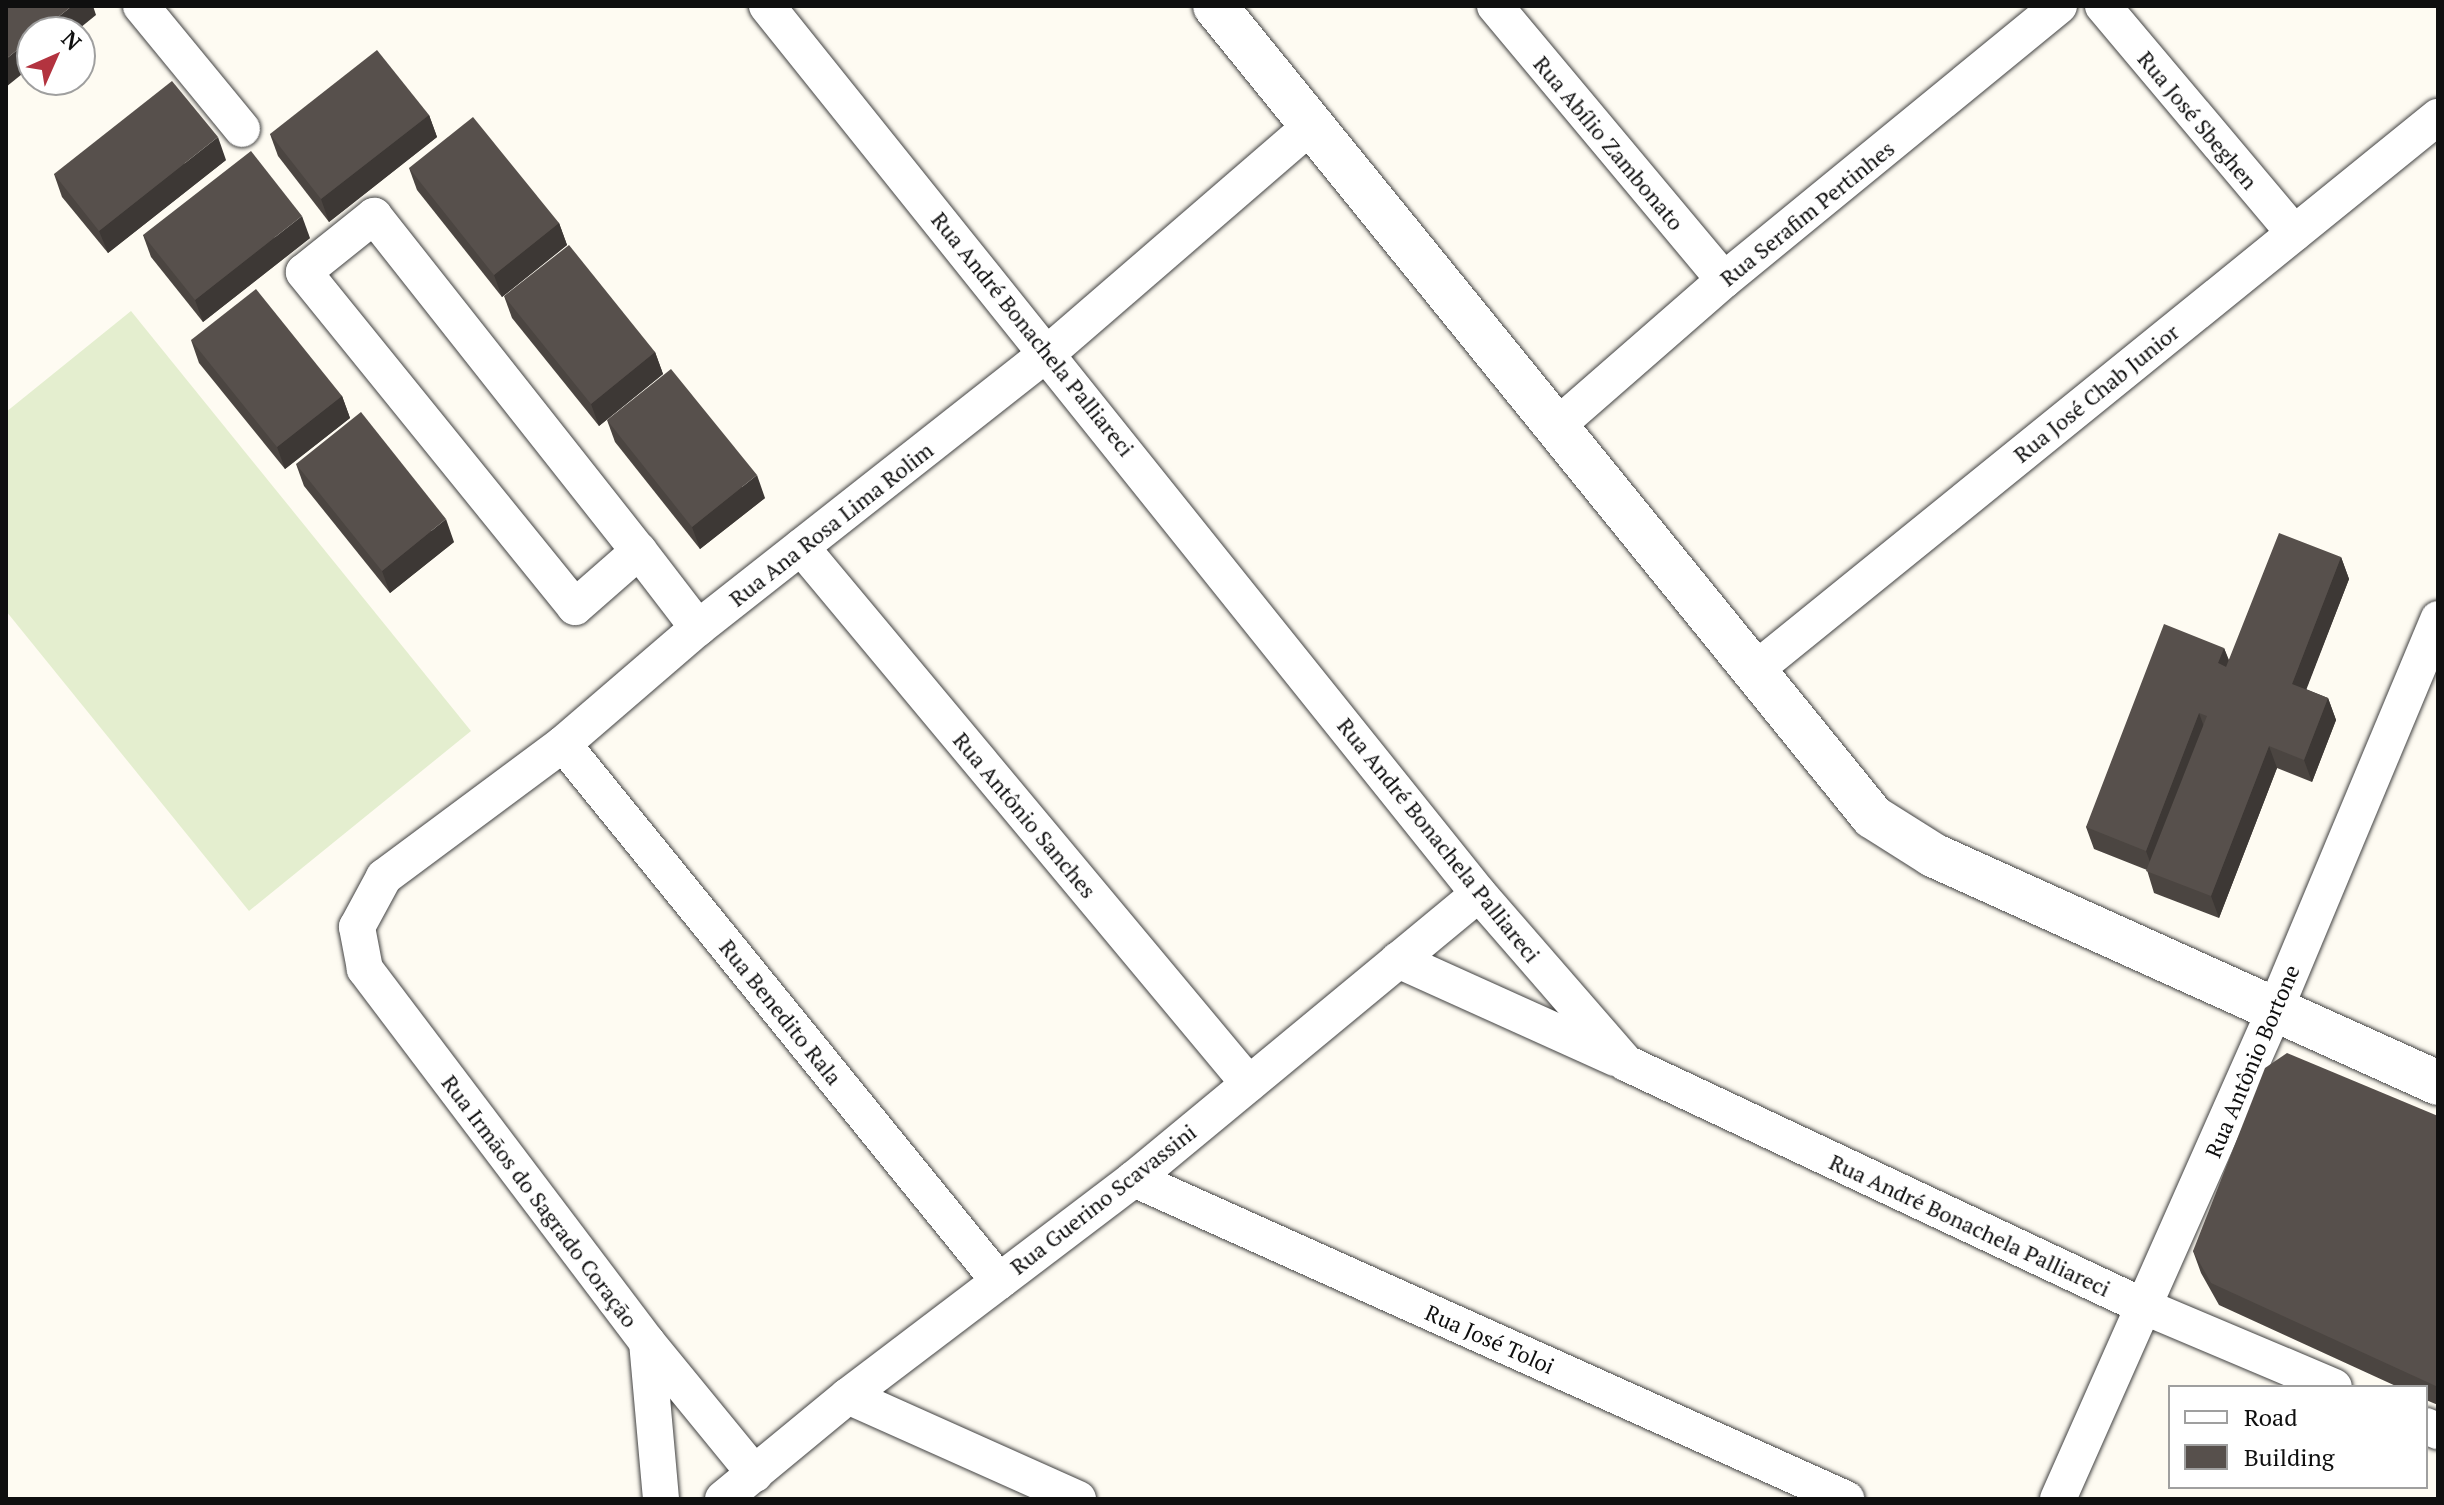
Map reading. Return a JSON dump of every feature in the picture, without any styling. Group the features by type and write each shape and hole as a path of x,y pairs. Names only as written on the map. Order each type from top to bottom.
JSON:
{"street":[{"path":"141,6 242,129"},
{"name":"Rua André Bonachela Palliareci","path":"767,6 1049,352 1479,894 1626,1063 2145,1307 2329,1385"},
{"path":"1215,6 1559,424 1873,817 1933,855 2274,1012 2438,1083"},
{"name":"Rua Abílio Zambonato","path":"1495,6 1724,280"},
{"name":"Rua Serafim Pertinhes","path":"1559,424 1724,280 2059,6"},
{"name":"Rua José Sbeghen","path":"2103,6 2294,233"},
{"name":"Rua José Chab Junior","path":"1755,670 2438,117"},
{"name":"Rua Ana Rosa Lima Rolim","path":"357,927 384,877 563,744 698,628 1049,352 1313,124"},
{"path":"639,551 575,607 304,272 374,216 639,551 698,628"},
{"name":"Rua Antônio Sanches","path":"801,547 1249,1084"},
{"name":"Rua Antônio Bortone","path":"2058,1499 2274,1012 2424,698 2438,619"},
{"name":"Rua Benedito Rala","path":"563,744 999,1281"},
{"name":"Rua Guerino Scavassini","path":"723,1499 848,1396 1134,1179 1479,894"},
{"name":"Rua Irmãos do Sagrado Coração","path":"357,927 365,969 647,1342 661,1499"},
{"path":"1398,960 1626,1063"},
{"name":"Rua José Toloi","path":"1134,1179 1846,1499"},
{"path":"647,1342 755,1474"},
{"path":"848,1396 1078,1499"}],"green space":[{"path":"131,311 471,731 249,911 6,611 6,412"}],"building":[{"path":"6,6 72,6 59,16 16,16 16,51 6,59"},
{"path":"377,50 429,115 321,199 270,134"},
{"path":"172,81 218,137 99,231 54,174"},
{"path":"473,117 559,223 494,275 409,168"},
{"path":"251,151 302,216 195,300 143,235"},
{"path":"569,245 655,352 591,404 504,296"},
{"path":"256,289 342,396 277,447 191,340"},
{"path":"671,369 757,475 692,527 607,420"},
{"path":"361,412 446,519 382,571 296,464"},
{"path":"2279,533 2341,557 2292,684 2328,698 2304,760 2269,746 2211,896 2146,871 2207,716 2199,713 2146,851 2086,827 2164,624 2224,648 2218,663 2226,667"},
{"path":"2287,1053 2438,1116 2438,1387 2211,1283 2193,1251 2265,1068"}]}
